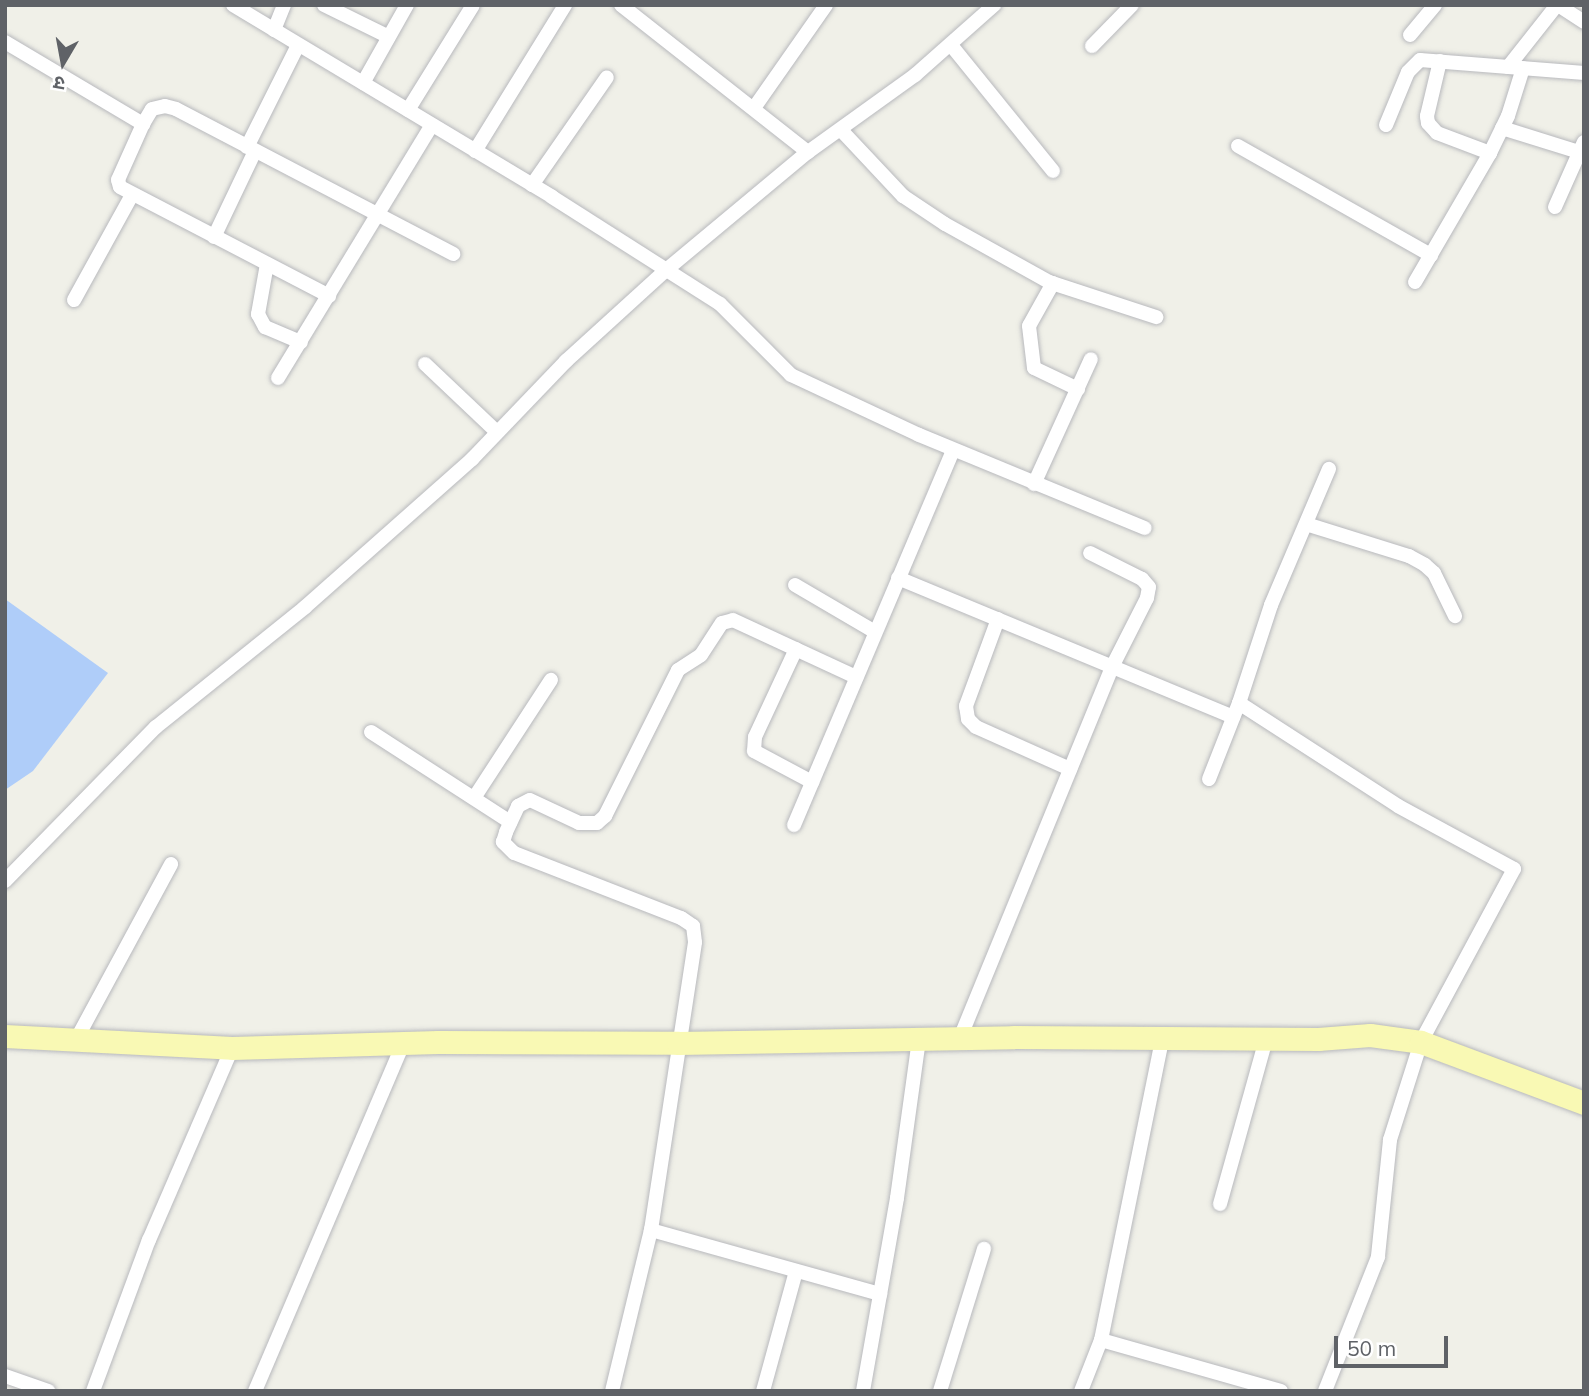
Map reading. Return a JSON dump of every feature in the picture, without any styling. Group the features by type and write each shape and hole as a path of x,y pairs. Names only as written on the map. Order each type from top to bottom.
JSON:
{"main road":[{"path":"5,1036 232,1048 960,1038 1266,1039 1370,1035 1421,1042 1584,1103"}],"street":[{"path":"233,5 533,185 720,304 791,375 953,450 1145,528"},
{"path":"274,30 284,5"},
{"path":"324,5 389,37"},
{"path":"363,83 407,5"},
{"path":"408,110 473,5"},
{"path":"475,151 565,5"},
{"path":"621,5 808,152"},
{"path":"754,108 825,5"},
{"path":"1092,46 1132,5"},
{"path":"1409,35 1435,5"},
{"path":"1415,282 1502,128 1515,68 1558,5 1584,22"},
{"path":"5,881 156,727 305,607 472,459 566,362 665,271 808,152 841,130 951,45 988,7"},
{"path":"5,42 143,124"},
{"path":"214,237 298,45"},
{"path":"951,45 1053,171"},
{"path":"1385,125 1413,65 1420,60 1584,73"},
{"path":"1440,61 1427,116 1428,123 1437,133 1490,153"},
{"path":"533,185 607,78"},
{"path":"329,296 120,187 118,180 152,109 165,106 453,254"},
{"path":"278,378 432,125"},
{"path":"1502,128 1582,147 1555,207"},
{"path":"841,130 902,196 945,224 1053,283 1156,317"},
{"path":"1238,146 1430,255"},
{"path":"74,300 132,195"},
{"path":"267,264 258,314 265,327 301,342"},
{"path":"1053,283 1028,326 1034,368 1078,389"},
{"path":"1034,484 1091,359"},
{"path":"425,365 497,432"},
{"path":"794,825 953,450"},
{"path":"1209,779 1236,710 1271,605 1329,469"},
{"path":"1306,524 1409,556 1425,565 1434,573 1455,616"},
{"path":"960,1038 1112,667 1149,587 1142,579 1090,553"},
{"path":"898,578 1112,667 1236,710 1398,806 1514,869 1421,1042 1390,1140 1378,1257 1325,1391"},
{"path":"795,585 875,632"},
{"path":"998,619 966,706 968,719 976,727 1070,769"},
{"path":"612,1391 650,1230 695,943 693,926 681,918 514,853 503,842 519,806 530,800 579,823 597,823 605,816 678,670 701,655 722,623 733,620 856,677"},
{"path":"796,649 755,737 754,751 812,782"},
{"path":"474,798 551,680"},
{"path":"371,732 510,822"},
{"path":"76,1040 171,864"},
{"path":"865,1390 919,1039"},
{"path":"1081,1391 1101,1340 1162,1039"},
{"path":"1220,1204 1266,1039"},
{"path":"255,1391 403,1044"},
{"path":"93,1391 149,1240 232,1048"},
{"path":"650,1230 880,1294"},
{"path":"940,1391 984,1249"},
{"path":"763,1391 796,1271"},
{"path":"1101,1340 1281,1391"},
{"path":"5,1376 48,1391"}],"water":[{"path":"5,599 108,673 33,771 5,790"}]}
